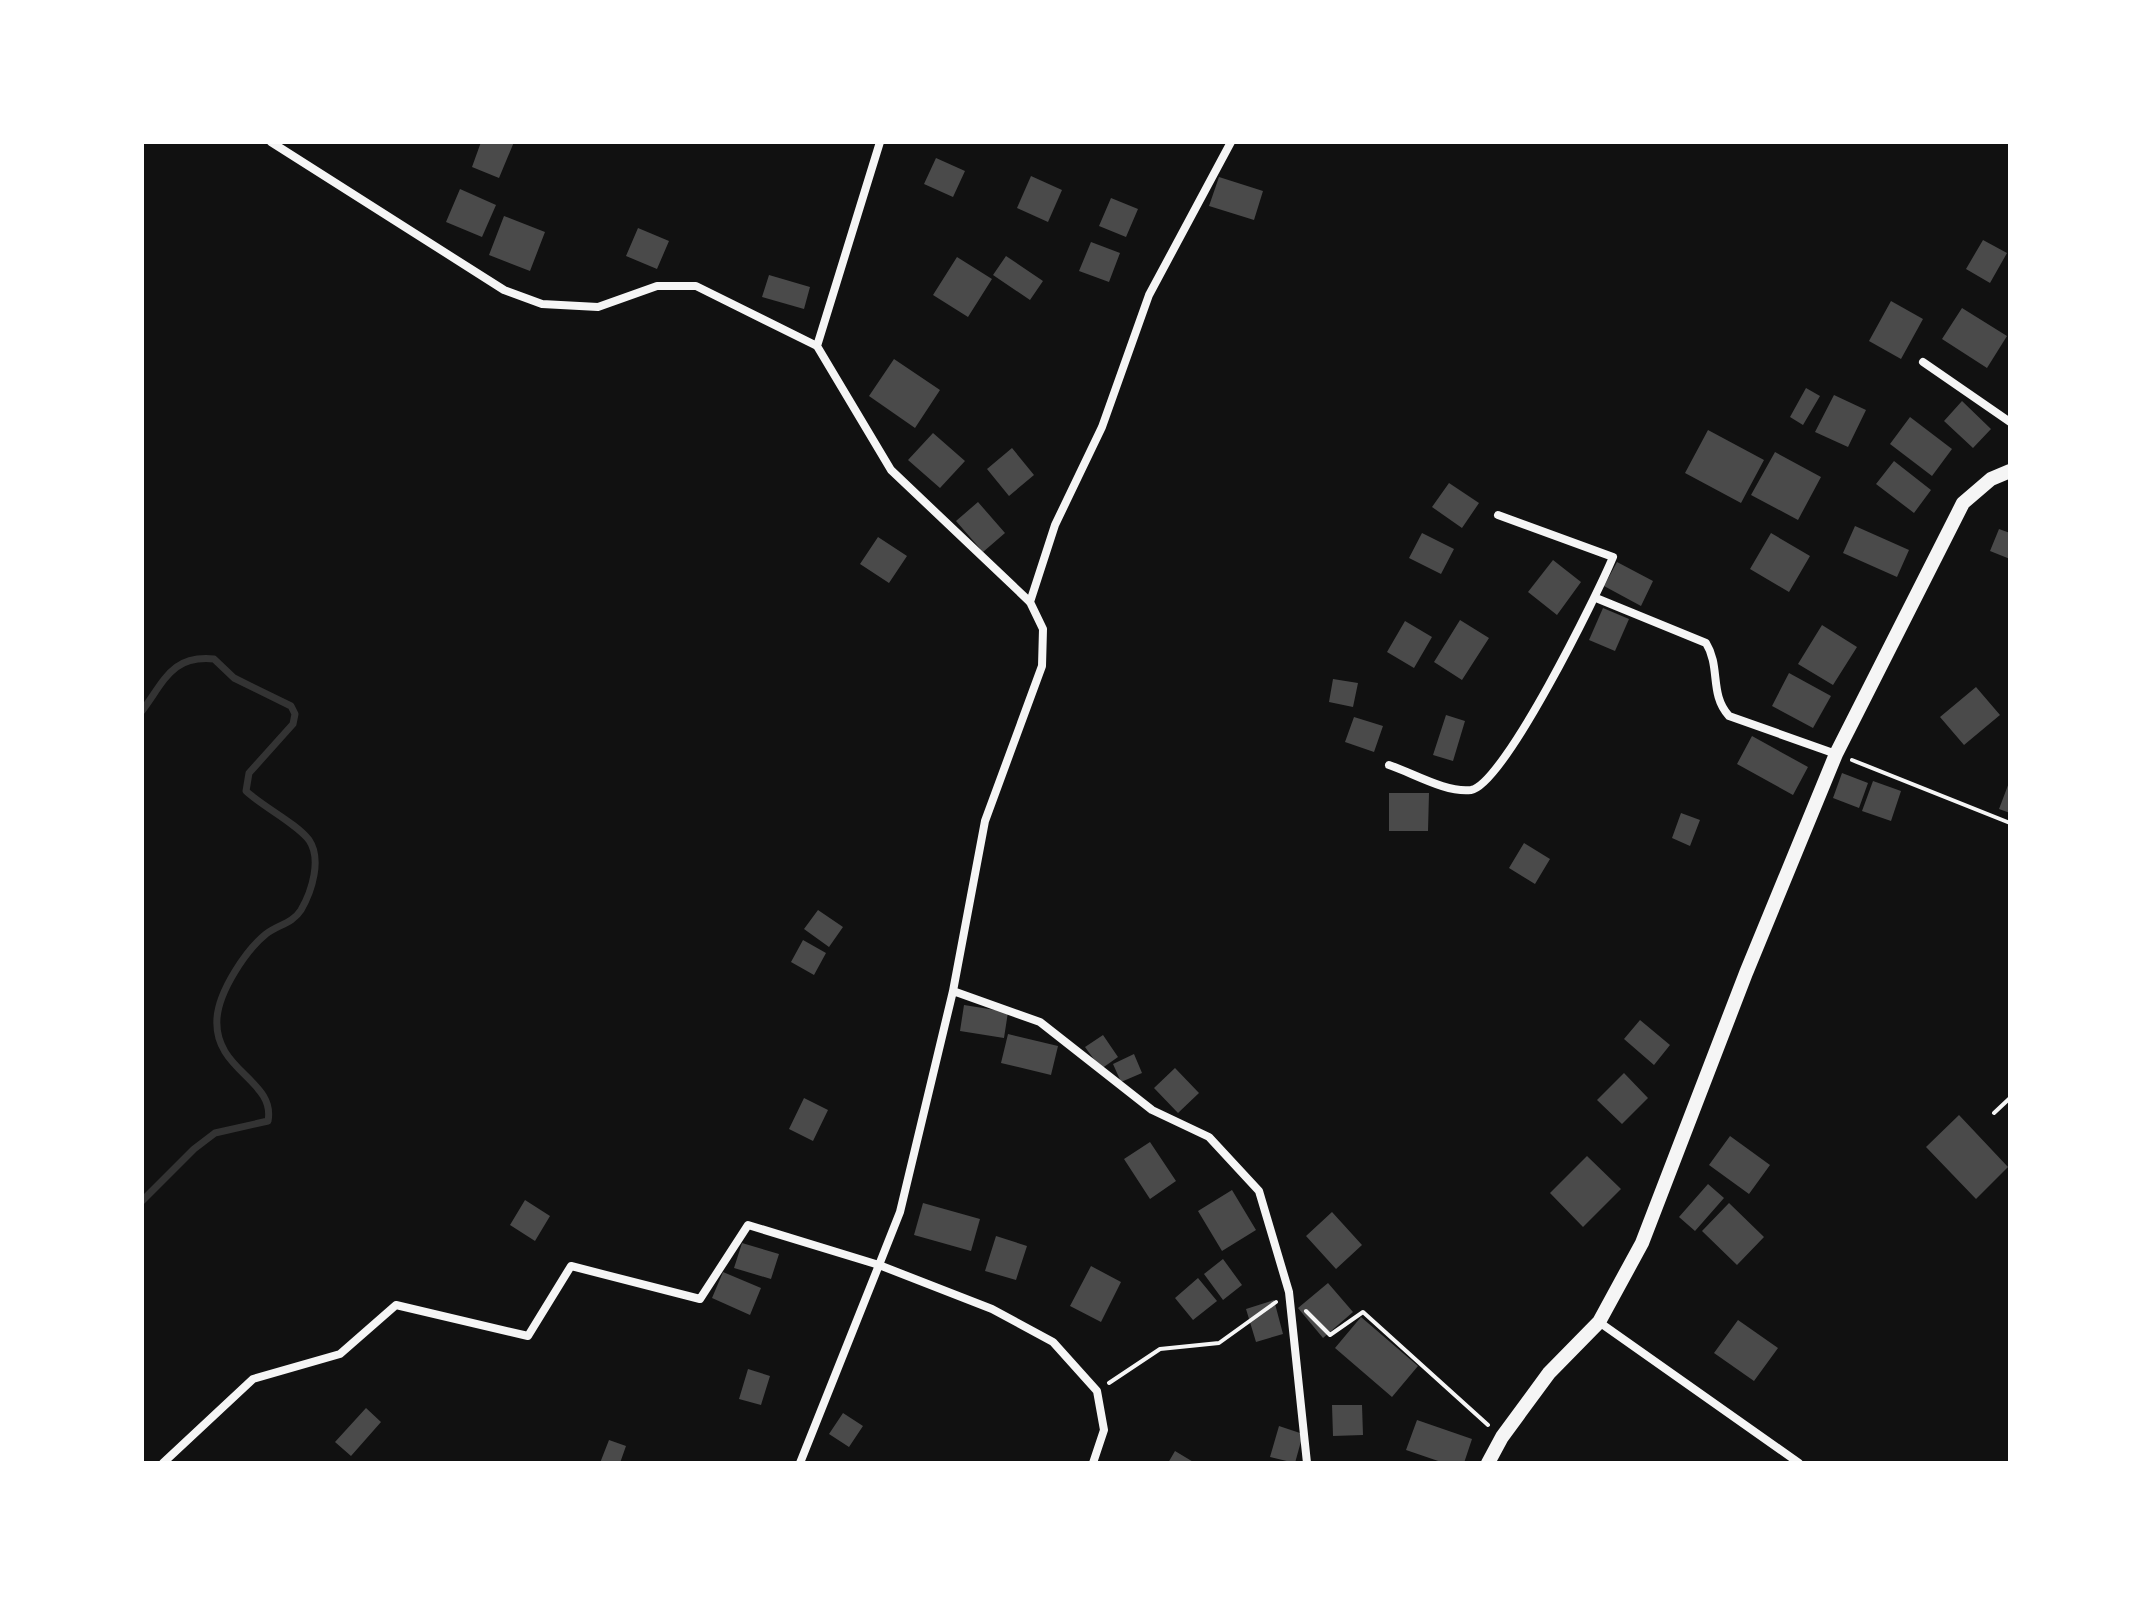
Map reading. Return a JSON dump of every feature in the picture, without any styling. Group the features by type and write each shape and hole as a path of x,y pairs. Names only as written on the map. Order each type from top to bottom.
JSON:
{"street":[{"path":"271,142 504,290 542,304 598,307 657,286 696,286 817,346 891,470 1030,602 1043,629 1042,666 985,821 953,991 900,1212 800,1463"},
{"path":"817,346 880,142"},
{"path":"1030,602 1055,525 1102,427 1149,295 1231,142"},
{"path":"1923,362 2010,422"},
{"path":"1488,1463 1502,1437 1549,1373 1599,1322 1642,1243 1746,973 1836,754 1963,503 1991,479 2010,471"},
{"path":"1389,765 1447,786 1469,790 1479,787 1494,773 1524,727 1596,598 1613,557 1498,515"},
{"path":"1596,598 1706,643 1712,653 1717,703 1729,716 1836,754"},
{"path":"953,991 1040,1022 1152,1110 1209,1137 1259,1191 1289,1292 1307,1463"},
{"path":"163,1463 253,1379 340,1354 396,1305 528,1336 571,1266 700,1299 748,1225 879,1265 992,1309 1053,1342 1097,1391 1104,1430 1093,1463"},
{"path":"1599,1322 1799,1463"}],"path":[{"path":"1836,754 2010,823"},
{"path":"1994,1113 2010,1098"}],"building":[{"path":"481,142 514,142 499,178 472,167"},
{"path":"936,158 965,171 953,197 924,184"},
{"path":"1031,176 1062,190 1048,222 1017,208"},
{"path":"1219,177 1263,191 1254,220 1209,206"},
{"path":"460,189 496,205 482,237 446,222"},
{"path":"1111,198 1138,209 1126,237 1099,226"},
{"path":"504,216 545,232 530,271 489,255"},
{"path":"638,228 669,241 657,269 626,256"},
{"path":"1983,240 2007,253 1990,283 1966,269"},
{"path":"1091,242 1120,253 1109,282 1079,271"},
{"path":"1006,256 1043,281 1030,300 993,275"},
{"path":"957,257 992,279 968,317 933,295"},
{"path":"769,275 810,287 804,309 762,297"},
{"path":"1891,301 1923,319 1901,359 1869,341"},
{"path":"1962,308 2007,336 1987,368 1942,339"},
{"path":"894,359 940,390 915,428 869,396"},
{"path":"1806,388 1820,396 1803,425 1790,417"},
{"path":"1834,395 1866,410 1848,447 1815,432"},
{"path":"1962,401 1991,429 1973,448 1944,421"},
{"path":"1910,417 1952,449 1932,476 1890,444"},
{"path":"1708,430 1764,460 1741,503 1685,473"},
{"path":"933,433 965,461 940,488 908,460"},
{"path":"1012,448 1034,475 1009,496 987,469"},
{"path":"1775,452 1821,477 1798,520 1751,495"},
{"path":"1894,461 1931,490 1914,513 1876,484"},
{"path":"1449,483 1479,503 1462,528 1432,507"},
{"path":"978,502 1005,533 983,552 956,521"},
{"path":"1855,526 1909,550 1897,577 1843,553"},
{"path":"1999,529 2010,533 2010,559 1990,551"},
{"path":"1422,533 1454,549 1441,574 1409,558"},
{"path":"1771,533 1810,556 1789,592 1750,569"},
{"path":"878,537 907,556 889,583 860,564"},
{"path":"1553,560 1581,582 1557,615 1528,592"},
{"path":"1617,562 1653,581 1641,606 1604,586"},
{"path":"1603,608 1629,619 1615,651 1589,640"},
{"path":"1460,620 1489,638 1462,680 1434,662"},
{"path":"1405,621 1432,637 1414,668 1387,652"},
{"path":"1822,625 1857,647 1833,685 1798,664"},
{"path":"1789,673 1831,696 1813,728 1772,706"},
{"path":"1333,679 1358,683 1353,707 1329,702"},
{"path":"1976,687 2000,715 1964,745 1940,717"},
{"path":"1446,715 1465,721 1453,761 1433,755"},
{"path":"1354,717 1383,726 1374,752 1345,742"},
{"path":"1752,736 1808,767 1793,795 1737,764"},
{"path":"1842,773 1868,783 1859,808 1833,798"},
{"path":"2010,780 2010,813 1999,809"},
{"path":"1873,781 1901,791 1891,821 1862,811"},
{"path":"1389,793 1429,793 1428,831 1389,831"},
{"path":"1681,813 1700,820 1690,846 1672,838"},
{"path":"1524,843 1550,859 1535,884 1509,868"},
{"path":"818,910 843,927 829,947 804,929"},
{"path":"803,940 826,953 814,975 791,962"},
{"path":"964,1005 1008,1012 1004,1038 960,1031"},
{"path":"1640,1020 1670,1045 1654,1065 1624,1039"},
{"path":"1008,1034 1058,1046 1051,1075 1001,1063"},
{"path":"1103,1035 1118,1057 1101,1069 1085,1047"},
{"path":"1134,1054 1142,1073 1121,1082 1113,1064"},
{"path":"1175,1068 1199,1093 1178,1113 1154,1088"},
{"path":"1624,1073 1648,1098 1622,1124 1597,1100"},
{"path":"804,1098 828,1110 813,1141 789,1129"},
{"path":"1959,1115 2008,1167 1976,1199 1926,1147"},
{"path":"1730,1136 1770,1165 1749,1194 1709,1165"},
{"path":"1150,1142 1176,1181 1150,1199 1124,1159"},
{"path":"1587,1156 1621,1189 1583,1227 1550,1193"},
{"path":"1708,1184 1724,1198 1695,1231 1679,1217"},
{"path":"1232,1190 1256,1230 1222,1251 1198,1211"},
{"path":"525,1200 550,1216 535,1241 510,1225"},
{"path":"923,1203 980,1219 971,1251 914,1235"},
{"path":"1729,1203 1764,1237 1737,1265 1702,1231"},
{"path":"1332,1212 1362,1245 1336,1269 1306,1236"},
{"path":"996,1236 1027,1246 1016,1280 985,1271"},
{"path":"742,1243 779,1254 771,1279 734,1268"},
{"path":"1223,1259 1242,1285 1223,1300 1204,1274"},
{"path":"1091,1266 1121,1282 1101,1322 1070,1306"},
{"path":"723,1272 761,1288 750,1315 712,1298"},
{"path":"1198,1278 1217,1301 1193,1320 1175,1298"},
{"path":"1328,1283 1353,1312 1323,1338 1298,1308"},
{"path":"1274,1300 1283,1334 1256,1342 1246,1309"},
{"path":"1361,1317 1418,1366 1392,1397 1335,1348"},
{"path":"1738,1320 1778,1348 1754,1381 1714,1353"},
{"path":"748,1369 770,1376 761,1405 739,1399"},
{"path":"1332,1405 1362,1405 1363,1435 1333,1436"},
{"path":"366,1408 381,1422 351,1456 335,1442"},
{"path":"843,1413 863,1426 849,1447 829,1434"},
{"path":"1417,1420 1472,1439 1464,1463 1444,1463 1406,1450"},
{"path":"1279,1426 1303,1434 1295,1463 1270,1457"},
{"path":"609,1440 626,1446 620,1463 600,1463"},
{"path":"1175,1451 1195,1463 1168,1463"}],"waterway":[{"path":"142,711 171,672 188,661 200,659 214,659 234,678 291,706 295,714 293,724 249,773 246,791 303,834 315,856 312,885 301,910 290,921 266,934 250,950 228,984 217,1018 218,1036 224,1051 263,1095 268,1107 268,1121 215,1133 194,1149 142,1201"}]}
